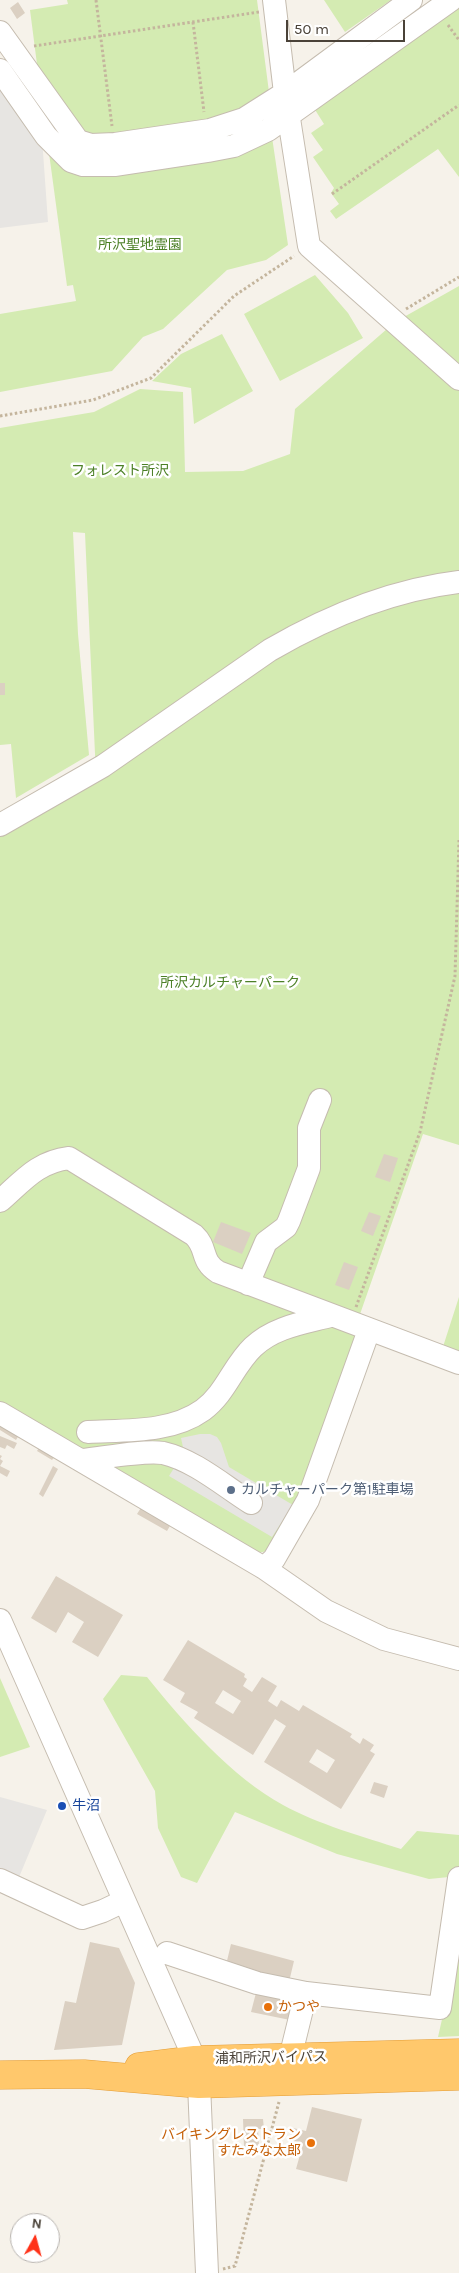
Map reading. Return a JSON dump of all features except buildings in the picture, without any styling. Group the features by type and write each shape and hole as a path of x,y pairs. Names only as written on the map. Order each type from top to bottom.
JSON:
{"highway":[{"name":"浦和所沢バイパス","path":"287,2070 459,2054"},
{"name":"浦和所沢バイパス","path":"0,2075 287,2070 459,2076"}],"street":[{"path":"0,32 78,141 91,145 115,144 207,130 244,119 285,93 411,0"},
{"path":"0,70 46,136 71,161 84,165 116,165 234,146 250,140 288,115 440,3"},
{"path":"266,6 285,93 309,246 459,379"},
{"path":"0,825 103,766 270,650 298,634 368,602 442,584 459,582"},
{"path":"248,1284 266,1242 286,1227 290,1221 309,1168 309,1128 320,1100"},
{"path":"0,1201 40,1166 52,1160 69,1158 194,1235 201,1241 208,1266 218,1272 459,1363"},
{"path":"88,1432 164,1427 192,1416 203,1410 218,1396 245,1357 265,1338 282,1328 350,1323"},
{"path":"264,1568 274,1559 308,1500 350,1323"},
{"path":"0,1413 264,1568 326,1611 384,1639 459,1659"},
{"path":"82,1460 162,1453 176,1457 202,1471 251,1503"},
{"path":"0,1620 197,2072 207,2272"},
{"path":"167,1953 257,1983 306,1993 440,2008 459,1878"},
{"path":"0,1880 82,1918 104,1911 124,1901"},
{"path":"287,2070 306,1993"}],"path":[{"path":"96,0 115,144"},
{"path":"34,46 193,22 266,6"},
{"path":"193,22 207,130"},
{"path":"332,194 459,105"},
{"path":"0,416 93,400 151,378 234,296 309,246"},
{"path":"391,318 459,277"},
{"path":"350,1323 420,1132 453,985 459,840"},
{"path":"207,2272 235,2266 274,2126 287,2070"}],"green space":[{"path":"67,0 257,0 269,92 242,114 88,140 38,72 30,10 68,4"},
{"path":"324,0 391,0 345,32"},
{"path":"459,3 459,177 438,149 336,219 330,211 339,204 331,193 334,188 313,157 323,150 311,133 324,124 312,105"},
{"name":"所沢聖地霊園","path":"272,137 288,245 266,260 227,270 163,329 143,337 112,371 0,392 0,314 76,301 73,285 67,286 49,153"},
{"path":"315,275 348,313 363,338 280,381 244,314"},
{"name":"所沢カルチャーパーク","path":"459,286 459,1145 423,1134 359,1317 363,1334 321,1448 273,1548 253,1553 0,1407 0,833 96,776 85,533 73,532 78,634 89,755 16,798 11,744 0,745 0,428 94,412 140,389 183,392 185,472 243,471 290,454 295,409 395,322"},
{"path":"222,334 253,391 194,424 191,388 152,381 181,354"},
{"path":"459,1297 459,1363 440,1356"},
{"path":"121,1675 147,1677 176,1712 227,1764 264,1794 296,1812 341,1830 401,1849 417,1831 459,1835 459,1876 429,1879 337,1854 235,1812 197,1883 181,1877 158,1828 155,1791 103,1699"},
{"path":"0,1678 30,1747 0,1757"},
{"path":"459,1944 459,2036 438,2037"}],"shaded area":[{"path":"0,77 42,138 48,222 0,228"},
{"name":"カルチャーパーク第1駐車場","path":"210,1434 217,1437 229,1467 293,1505 272,1537 169,1476 184,1452 181,1438"},
{"path":"0,1797 47,1810 17,1882 0,1872"}],"place":[{"name":"カルチャーパーク第1駐車場","path":"231,1490"},
{"name":"牛沼","path":"62,1806"},
{"name":"かつや","path":"268,2007"},
{"name":"バイキングレストラン すたみな太郎","path":"311,2143"}],"park label":[{"name":"フォレスト所沢","path":"120,471"}]}
